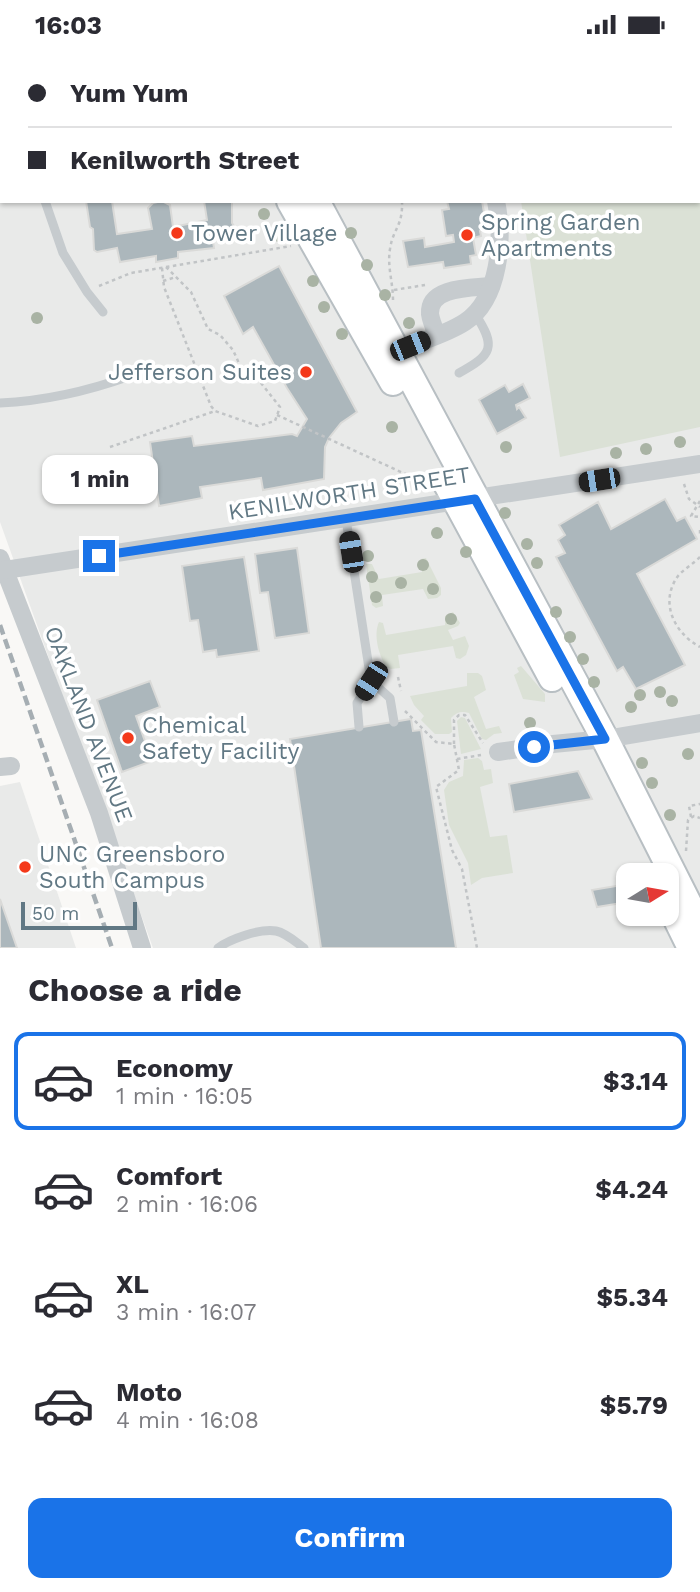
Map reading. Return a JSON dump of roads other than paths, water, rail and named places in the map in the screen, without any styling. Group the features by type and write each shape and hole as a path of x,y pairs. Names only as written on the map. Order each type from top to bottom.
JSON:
{"main road":[{"path":"291,203 312,242 389,355 595,740 700,927"},
{"path":"317,203 382,324 389,355"},
{"path":"595,740 650,863"},
{"path":"679,924 691,948"}],"street":[{"path":"389,355 464,322 481,309 491,286 496,262 499,231 496,203"},
{"path":"437,335 429,311 435,298 444,292 491,286"},
{"name":"KENILWORTH STREET","path":"2,564 346,519 700,464"},
{"name":"OAKLAND AVENUE","path":"2,564 99,813 142,948"},
{"path":"489,750 595,740 700,723"}],"lane":[{"path":"46,203 63,253 103,313"},
{"path":"459,373 483,360 487,352 485,328 475,314"},
{"path":"0,403 25,402 89,391 130,376"},
{"path":"346,519 371,681 390,698 394,722"},
{"path":"359,727 357,703 371,681"},
{"path":"218,948 231,939 271,930 304,948"}],"railway":[{"path":"0,625 112,948"}],"place":[{"name":"Tower Village","path":"177,233"},
{"name":"Spring Garden Apartments","path":"467,235"},
{"name":"Jefferson Suites","path":"306,372"},
{"name":"Chemical Safety Facility","path":"128,738"},
{"name":"UNC Greensboro South Campus","path":"25,867"}]}
